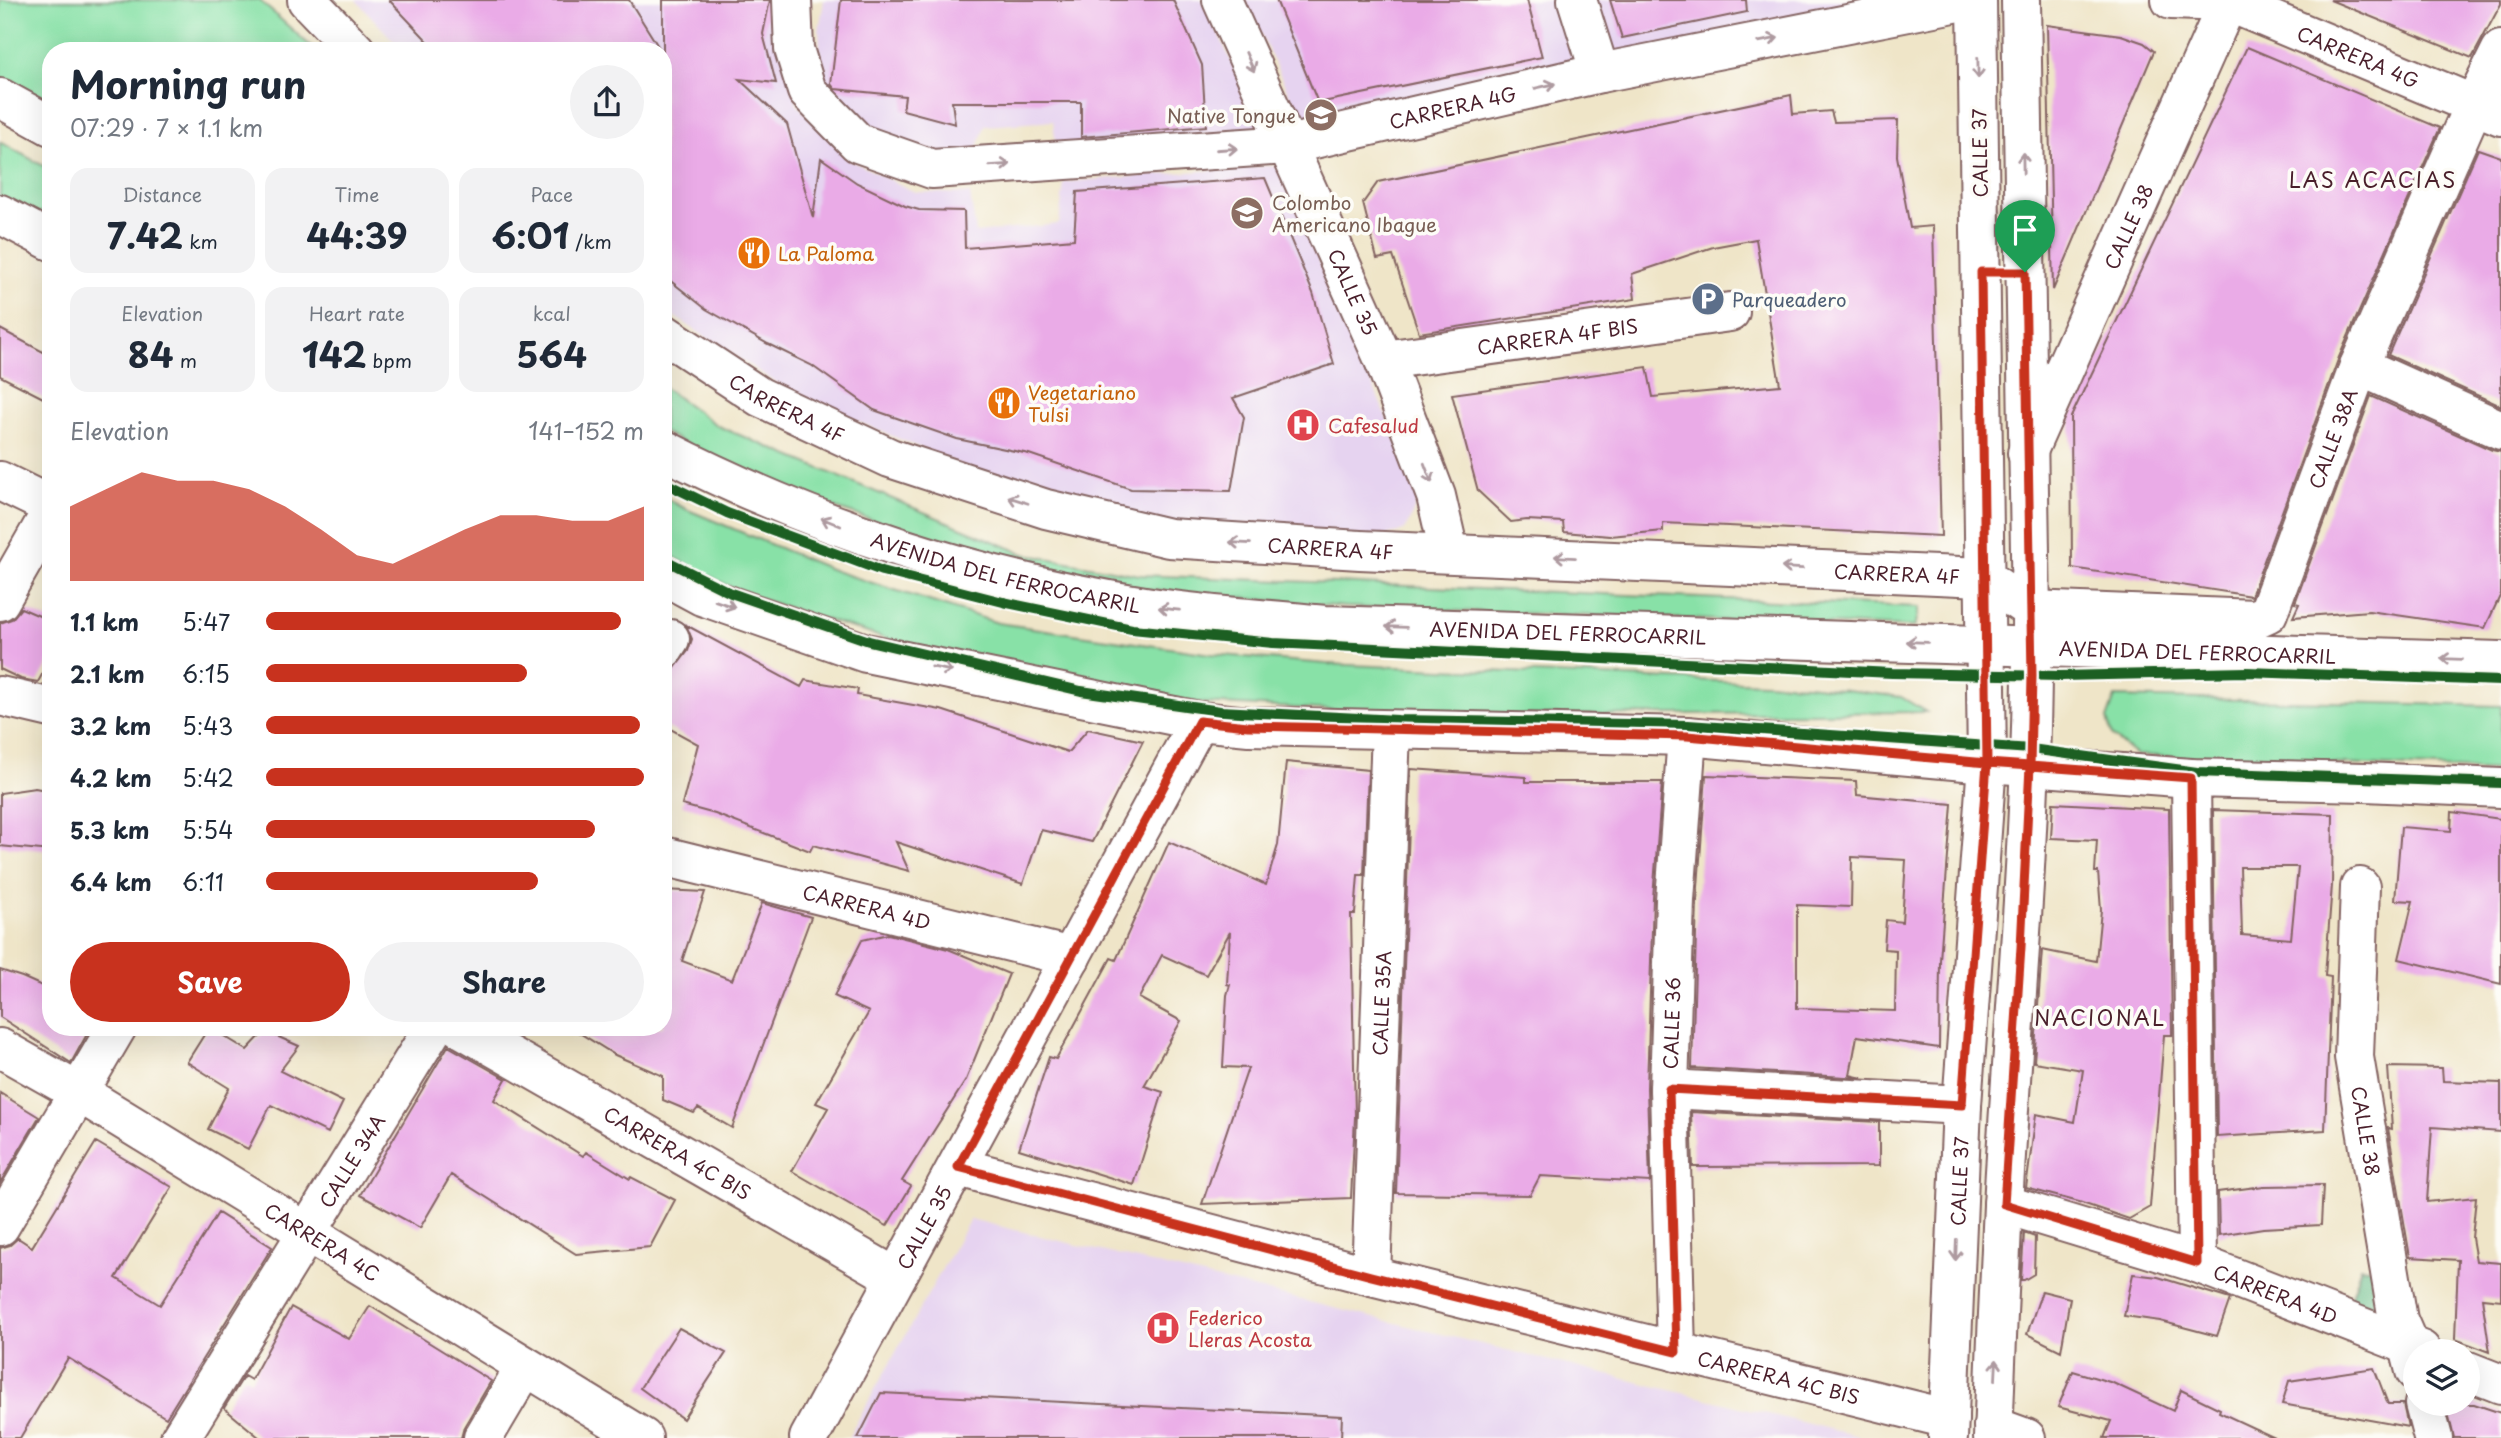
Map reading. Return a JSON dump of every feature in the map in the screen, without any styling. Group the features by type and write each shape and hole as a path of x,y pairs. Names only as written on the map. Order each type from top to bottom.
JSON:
{"street":[{"path":"307,0 347,42"},
{"name":"CARRERA 4G","path":"792,0 794,48 807,91 858,143 932,169 1288,145 1600,73 1969,0"},
{"name":"CALLE 35","path":"1222,0 1384,360 1436,496 1449,552"},
{"path":"1577,0 1600,73"},
{"name":"CALLE 37","path":"1949,1428 1962,1105 1987,763 1977,0"},
{"path":"2004,1434 2004,1204 2030,766 2031,628 2021,0"},
{"name":"CARRERA 4G","path":"2171,0 2228,1 2487,110"},
{"name":"CALLE 38","path":"2027,453 2228,1"},
{"name":"CALLE 38A","path":"2031,628 2255,619 2267,613 2359,366 2487,110 2501,50"},
{"path":"0,98 42,120"},
{"path":"0,214 42,236"},
{"path":"1981,272 2025,272"},
{"name":"CARRERA 4F BIS","path":"1384,360 1730,312"},
{"name":"CARRERA 4F","path":"672,339 760,397 890,458 1046,509 1168,538 1360,550 1983,577"},
{"path":"2359,366 2501,430"},
{"name":"AVENIDA DEL FERROCARRIL","path":"672,454 715,475 866,536 996,576 1151,607 1325,625 1986,644 2031,628 2501,661"},
{"path":"0,481 42,502"},
{"path":"0,601 42,528"},
{"path":"1983,577 2031,628"},
{"path":"672,580 702,596 866,653 1199,721 1248,726 1687,736 2191,778 2365,782 2501,789"},
{"path":"0,696 42,706"},
{"name":"CALLE 35","path":"809,1438 1199,721"},
{"name":"CALLE 35A","path":"1371,1276 1391,730"},
{"name":"CALLE 36","path":"1676,1352 1669,1089 1675,900 1687,736"},
{"path":"2191,778 2197,1263"},
{"name":"CARRERA 4D","path":"672,858 1071,957"},
{"name":"CALLE 38","path":"2360,887 2354,1058 2398,1320 2408,1339"},
{"path":"0,1226 112,1036"},
{"name":"CALLE 34A","path":"180,1438 429,1036"},
{"name":"CARRERA 4C BIS","path":"475,1036 895,1277"},
{"name":"CARRERA 4C","path":"0,1048 78,1092 643,1438"},
{"path":"1669,1089 1962,1105"},
{"name":"CARRERA 4C BIS","path":"958,1167 1371,1276 1676,1352 1949,1428"},
{"name":"CARRERA 4D","path":"2004,1204 2197,1263 2403,1350"},
{"path":"483,1438 525,1367"},
{"path":"2480,1376 2501,1384"},
{"path":"2427,1416 2433,1438"}],"shaded area":[{"path":"356,0 786,0 797,104 848,159 915,192 970,194 976,233 1059,224 1064,182 1278,165 1420,495 1406,529 1362,545 1202,533 994,479 795,395 672,315 672,42 395,42"},
{"path":"824,0 1203,0 1262,128 1057,154 1053,121 985,126 972,164 858,133 822,85 819,31"},
{"path":"1245,0 1553,0 1578,74 1309,137"},
{"path":"1593,0 1951,0 1613,65"},
{"name":"Federico Lleras Acosta","path":"970,1219 1866,1438 848,1438"}],"green space":[{"path":"0,0 259,0 306,42 42,42 42,98 0,77"},
{"path":"0,142 42,165 42,218 0,197"},
{"path":"672,393 718,426 1024,554 1139,575 1920,607 1915,627 1345,607 1137,589 1035,574 757,482 672,437"},
{"path":"672,502 835,571 998,623 1211,654 1326,664 1808,685 1901,697 1926,712 1452,716 1200,703 953,660 742,593 672,557"},
{"path":"2115,697 2501,706 2501,771 2136,755 2112,736 2107,719"},
{"path":"2361,1267 2389,1271 2398,1320 2350,1298"}],"building":[{"path":"389,0 629,0 655,42 429,42"},
{"path":"663,0 770,0 763,34 776,83 739,79 787,124 813,218 821,158 857,183 905,206 919,210 964,211 965,248 1074,239 1077,192 1265,178 1313,293 1334,364 1233,398 1244,417 1231,491 1131,489 1029,454 957,439 874,410 811,365 706,309 672,282 672,42 663,42"},
{"path":"841,0 1173,0 1202,65 1206,126 1081,137 1081,102 952,102 955,124 903,110 905,96 835,89 831,84"},
{"path":"1276,0 1527,0 1542,57 1318,103"},
{"path":"1610,0 1746,0 1747,12 1622,38"},
{"path":"2330,0 2501,0 2501,4 2472,58"},
{"path":"2047,25 2121,35 2144,43 2154,51 2053,290"},
{"path":"2247,47 2440,128 2339,357 2251,596 2072,568 2071,417"},
{"path":"1791,95 1793,114 1831,111 1834,122 1898,120 1897,156 1910,228 1933,226 1941,536 1663,523 1663,531 1610,536 1564,532 1563,522 1511,522 1478,491 1452,394 1647,367 1653,397 1780,385 1756,239 1713,247 1632,274 1635,299 1419,333 1393,256 1377,259 1363,203 1378,182"},
{"path":"2478,149 2501,157 2501,406 2388,355"},
{"path":"0,329 42,351 42,397 0,376"},
{"path":"2371,396 2501,452 2501,594 2485,628 2369,611 2293,617 2299,604 2295,603"},
{"path":"21,608 42,617 42,675 38,682 21,679 0,669 0,623 12,619"},
{"path":"686,625 801,687 805,680 858,689 857,695 941,710 1068,752 1088,729 1143,741 1092,842 1041,830 1023,884 896,842 909,871 813,845 810,851 715,814 682,805 698,744 672,730 672,670 688,651 692,639"},
{"path":"1286,762 1368,770 1364,875 1358,875 1355,914 1351,914 1355,1117 1351,1198 1202,1204 1248,1068 1223,1067 1227,995 1230,985 1227,984 1230,932 1206,975 1162,955 1139,998 1181,1021 1144,1086 1163,1092 1134,1185 1019,1149 1049,1057 1056,1059 1111,958 1116,960 1169,842 1266,885 1278,845"},
{"path":"1411,769 1526,777 1526,782 1662,782 1653,898 1647,1088 1650,1182 1540,1176 1530,1195 1396,1193"},
{"path":"1706,775 1856,781 1857,795 1952,804 1940,960 1939,1048 1857,1036 1850,1075 1862,1078 1692,1068 1697,901","holes":["1852,857 1906,860 1902,922 1886,920 1884,949 1896,950 1895,1011 1797,1008 1797,905 1851,907"]},
{"path":"42,789 42,850 0,846 0,793"},
{"path":"2053,803 2169,809 2172,1035 2164,1035 2150,1207 2129,1219 2026,1188 2036,1114 2075,1122 2083,1070 2034,1062 2042,950 2096,961 2101,910 2098,872 2095,872 2097,840 2051,838"},
{"path":"2213,810 2333,814 2332,885 2325,976 2331,977 2325,1130 2217,1137","holes":["2240,867 2298,867 2291,939 2242,935"]},
{"path":"2452,812 2501,819 2501,984 2399,959 2413,901 2395,900 2401,827 2451,831"},
{"path":"672,890 705,892 682,961 732,980 762,903 811,917 732,1128 698,1108 694,1113 663,1100 663,1076 615,1055 584,1036 672,1036"},
{"path":"888,934 948,949 1009,974 966,1080 902,1181 911,1186 887,1226 792,1171 828,1108 816,1103 869,1012 834,996 862,940"},
{"path":"0,970 42,986 42,1036 86,1036 71,1063 0,1017"},
{"path":"203,1036 224,1036 247,1050 260,1036 276,1036 299,1046 280,1071 343,1102 328,1133 271,1105 248,1149 208,1129 229,1088 187,1062"},
{"path":"448,1046 506,1079 494,1100 583,1156 586,1152 630,1179 631,1177 675,1200 650,1247 576,1254 451,1175 420,1228 360,1195"},
{"path":"2388,1067 2442,1068 2443,1081 2501,1083 2501,1132 2432,1127 2427,1202 2476,1197 2472,1238 2476,1261 2501,1263 2501,1300 2482,1298 2490,1352 2480,1348 2480,1339 2455,1339 2458,1260 2410,1257 2388,1128 2392,1129"},
{"path":"0,1093 39,1117 0,1183"},
{"path":"1691,1112 1879,1122 1879,1166 1693,1167"},
{"path":"96,1142 172,1187 116,1278 160,1305 218,1213 272,1247 166,1418 68,1358 20,1438 0,1438 0,1248 10,1245 18,1238 32,1247"},
{"path":"2323,1185 2321,1225 2263,1228 2219,1235 2218,1192 2264,1186"},
{"path":"2024,1233 2035,1237 2034,1274 2021,1280"},
{"path":"2133,1274 2158,1277 2230,1299 2217,1336 2160,1321 2124,1316"},
{"path":"2042,1291 2070,1298 2061,1351 2027,1334"},
{"path":"370,1306 491,1381 464,1427 461,1438 260,1438 224,1408 244,1376 251,1380 291,1307 349,1339"},
{"path":"679,1328 726,1353 683,1419 640,1388"},
{"path":"2374,1368 2388,1404 2403,1404 2403,1416 2406,1416 2408,1427 2282,1404 2289,1381"},
{"path":"2073,1371 2113,1383 2173,1411 2181,1390 2220,1409 2219,1412 2275,1438 2104,1438 2111,1421 2058,1407"},
{"path":"881,1393 1342,1416 1341,1438 858,1438"},
{"path":"2480,1406 2501,1413 2501,1438 2454,1438 2449,1416 2480,1416"}],"cycle path":[{"path":"672,486 727,513 882,571 1003,602 1132,629 1273,643 1892,673 2060,676 2247,672 2501,681"},
{"path":"672,564 731,593 869,641 1081,691 1220,711 1398,720 1688,725 2031,749 2197,772 2501,783"}],"place":[{"name":"Native Tongue","path":"1321,115"},
{"name":"Colombo Americano Ibague","path":"1247,213"},
{"name":"La Paloma","path":"754,253"},
{"name":"Parqueadero","path":"1708,299"},
{"name":"Vegetariano Tulsi","path":"1004,403"},
{"name":"Cafesalud","path":"1303,425"},
{"name":"Federico Lleras Acosta","path":"1163,1328"}],"district":[{"name":"LAS ACACIAS","path":"2373,179"},
{"name":"NACIONAL","path":"2100,1017"}],"route":[{"path":"2025,272 1981,272 1987,763 1687,736 1248,726 1199,721 958,1167 1371,1276 1676,1352 1669,1089 1962,1105 1987,763 2030,766 2004,1204 2197,1263 2191,778 2030,766 2032,676 2025,272"}]}
